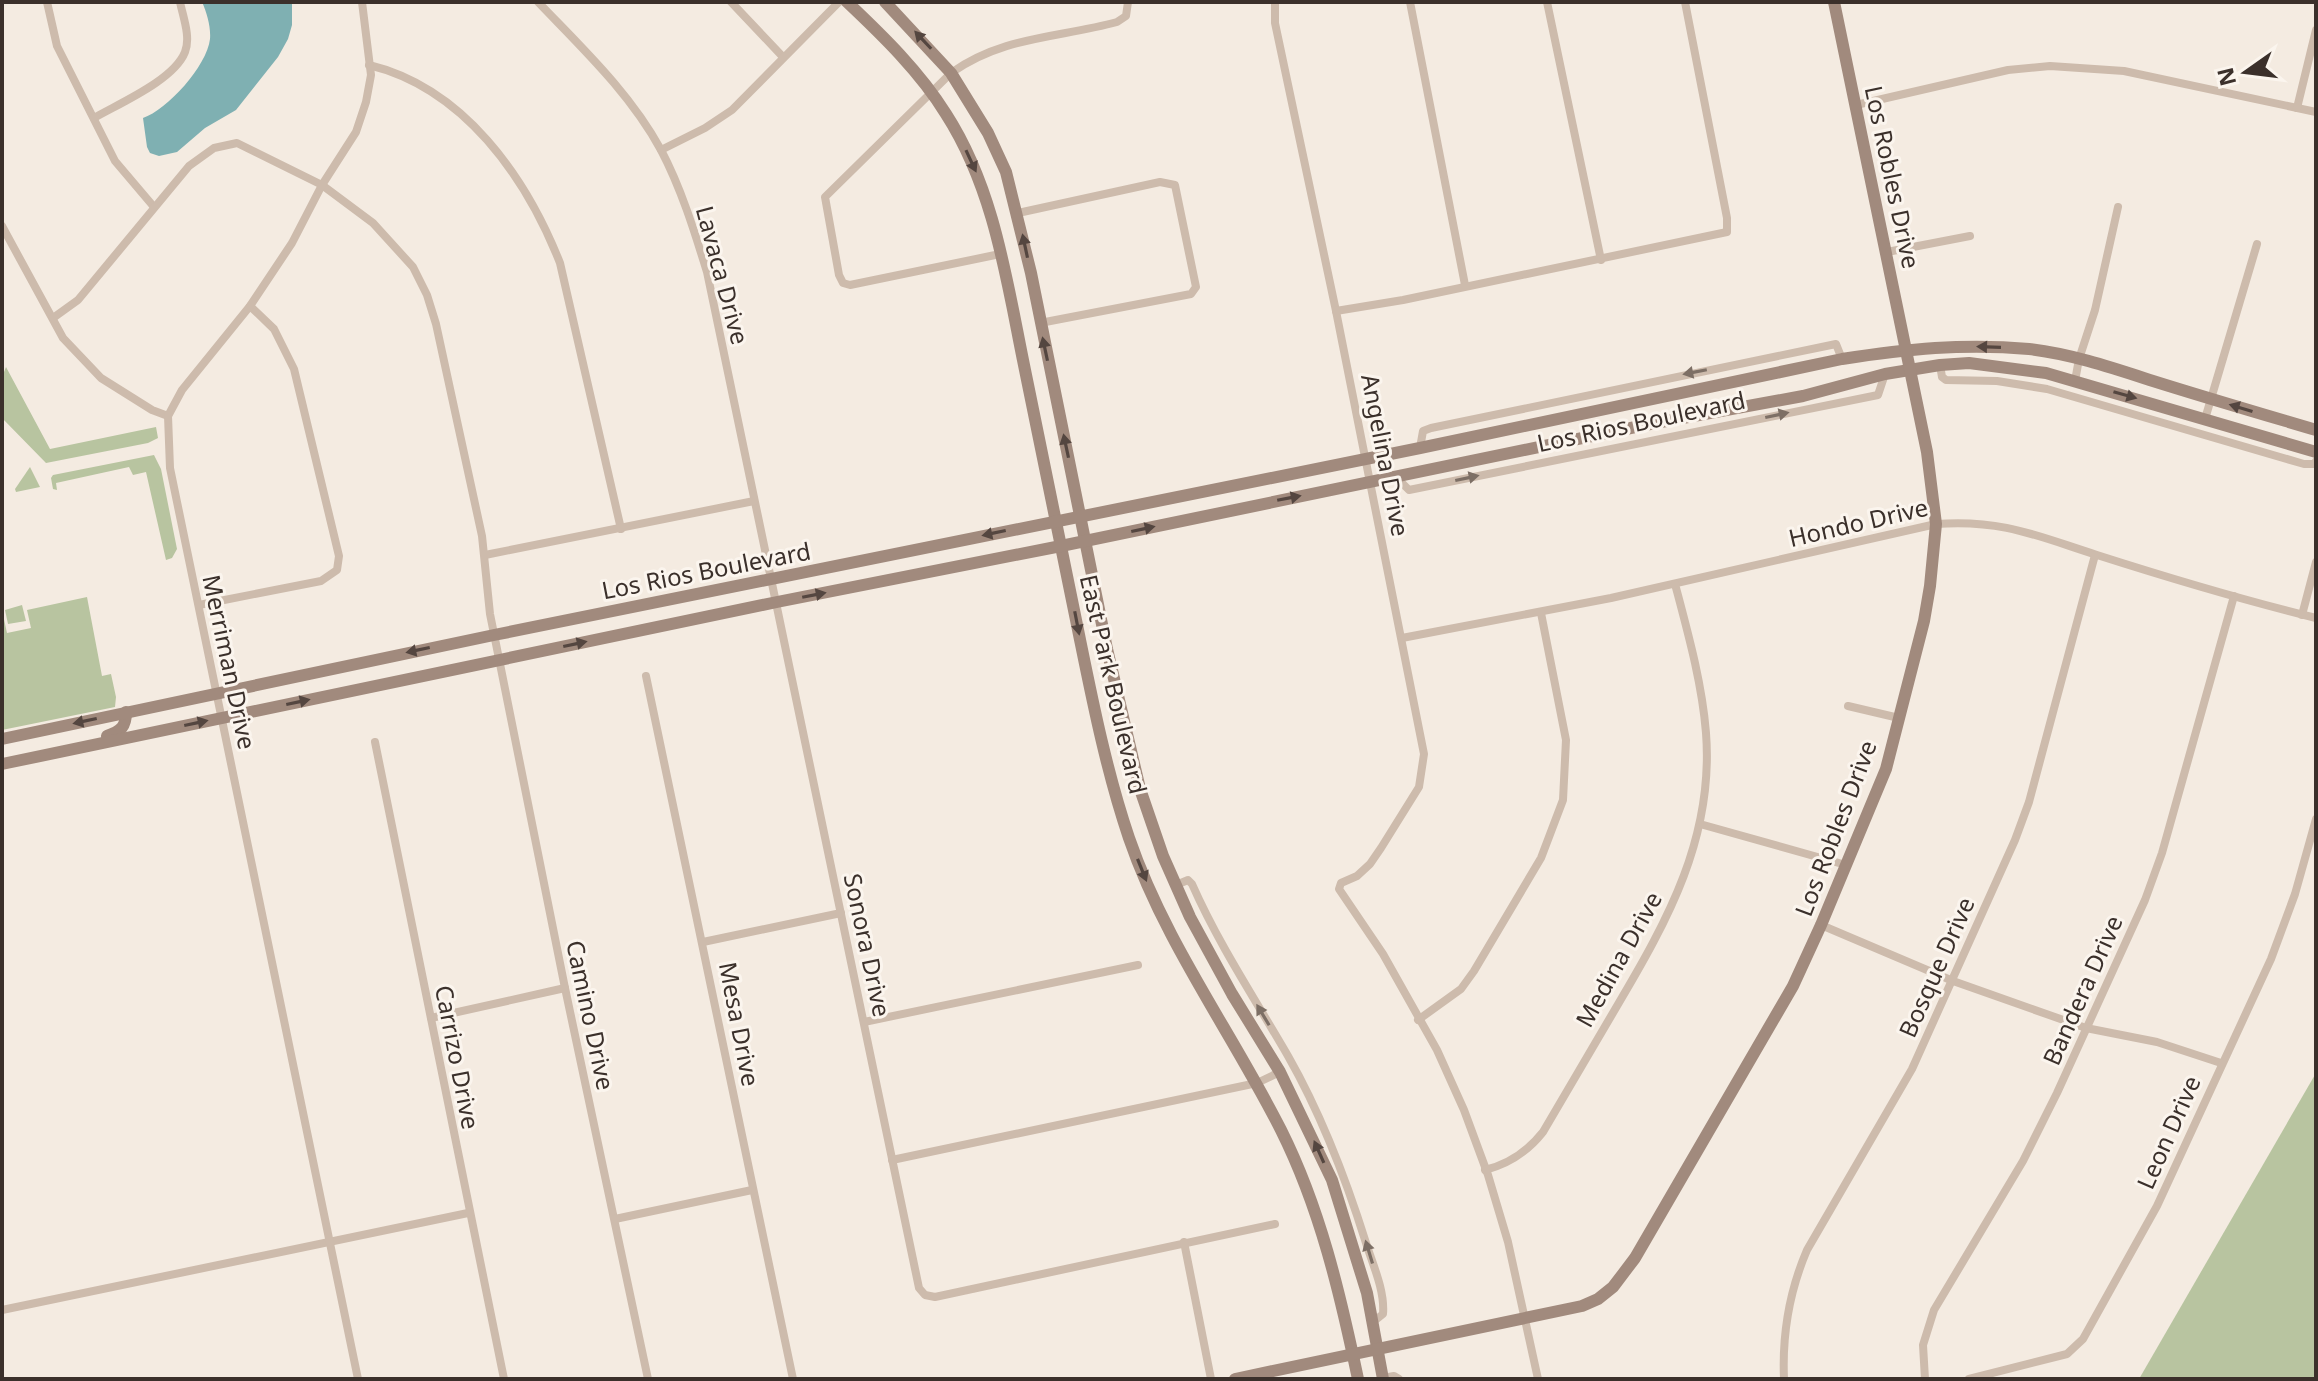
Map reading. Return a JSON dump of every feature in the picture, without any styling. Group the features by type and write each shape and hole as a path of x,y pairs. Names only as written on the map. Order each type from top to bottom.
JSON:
{"main road":[{"name":"East Park Boulevard","path":"847,2 903,57 932,94 960,138 984,191 1017,328 1091,694 1116,797 1143,876 1170,935 1257,1083 1283,1135 1319,1224 1343,1301 1358,1379"},
{"name":"East Park Boulevard","path":"885,2 951,73 988,133 1006,172 1018,213 1107,649 1140,789 1176,885 1205,946 1280,1072 1332,1180 1345,1216 1373,1322 1383,1379"},
{"name":"Los Robles Drive","path":"1235,1379 1282,1375 1353,1355 1582,1306 1598,1299 1613,1287 1635,1258 1787,997 1821,925 1886,769 1924,621 1936,524 1927,452 1834,2"},
{"path":"1017,328 1040,323"},
{"name":"Los Rios Boulevard","path":"2,739 494,635 1420,448 1842,359 1906,349 1996,347 2079,359 2316,430"},
{"name":"Los Rios Boulevard","path":"2,764 777,602 1650,424 1803,396 1885,374 1940,365 1969,363 2075,381 2316,452"},
{"path":"1241,484 1242,508"},
{"path":"889,555 894,580"},
{"path":"70,749 119,732 126,724 126,712"},
{"path":"1116,797 1140,789"}],"street":[{"path":"47,2 57,46 115,161 154,207 78,300 53,318"},
{"path":"94,118 172,70 185,52 187,36 180,2"},
{"path":"2,226 63,338 101,378 152,410 168,416 199,367 250,306 292,243 322,185 356,132 371,75 362,2"},
{"name":"Lavaca Drive","path":"538,2 605,72 661,150 694,228 707,272 777,602"},
{"path":"731,2 783,57"},
{"path":"661,150 705,128 732,110 839,2"},
{"path":"1000,254 850,285 843,283 825,197 951,73 996,48 1117,22 1126,16 1128,2"},
{"name":"Angelina Drive","path":"1275,2 1275,23 1424,754 1419,787 1370,864 1357,876 1341,883 1339,889 1383,954 1418,1020"},
{"path":"1410,2 1465,285"},
{"path":"1547,2 1601,260"},
{"path":"1336,311 1601,260 1727,232 1727,218 1685,2"},
{"path":"2297,108 2316,30"},
{"path":"369,65 392,70 452,108 506,159 527,192 546,227 560,263 621,529"},
{"path":"1856,105 2008,70 2050,66 2124,71 2316,112"},
{"name":"Camino Drive","path":"154,207 189,166 214,148 237,143 322,185 361,213 413,267 427,295 485,555 485,584 494,635 648,1379"},
{"path":"1018,213 1160,182 1175,185 1196,287 1191,294 1040,323"},
{"path":"2075,381 2118,207"},
{"path":"1887,252 1970,236"},
{"path":"2205,419 2257,244"},
{"path":"199,605 321,581 337,570 339,556 294,369 274,329 250,306"},
{"path":"1940,365 1942,377 1946,380 1997,381 2047,389 2304,464 2311,465 2316,461"},
{"name":"Merriman Drive","path":"168,416 170,468 358,1379"},
{"path":"485,555 754,501"},
{"name":"Hondo Drive","path":"1402,638 1541,613 1936,524 1962,522 2023,530 2095,555 2316,618"},
{"name":"Bosque Drive","path":"1784,1379 1783,1346 1789,1304 1802,1261 1912,1069 2015,840 2029,802 2095,555"},
{"path":"2302,615 2316,562"},
{"name":"Medina Drive","path":"1485,1170 1518,1156 1533,1145 1543,1132 1655,942 1676,900 1700,824 1706,774 1706,735 1687,629 1675,584"},
{"name":"Bandera Drive","path":"1925,1379 1923,1345 1934,1310 2023,1161 2145,900 2162,853 2234,596"},
{"name":"Sonora Drive","path":"777,602 919,1288 925,1295 935,1297 1184,1242"},
{"path":"1538,1379 1508,1242 1485,1170 1464,1110 1437,1050 1418,1020 1461,989 1474,971 1541,858 1563,800 1566,740 1541,613"},
{"name":"Mesa Drive","path":"646,676 793,1379"},
{"path":"1848,706 1899,718"},
{"name":"Carrizo Drive","path":"375,742 504,1379"},
{"name":"Leon Drive","path":"1969,1379 2067,1354 2083,1339 2157,1206 2271,959 2295,894 2316,819"},
{"path":"1700,824 1846,865"},
{"name":"East Park Boulevard","path":"1176,885 1188,880 1192,884 1233,966 1288,1056 1313,1105 1342,1173 1377,1277 1383,1314 1373,1322"},
{"path":"703,942 841,913"},
{"path":"1821,925 1953,981 2086,1028 2157,1042 2221,1063"},
{"path":"864,1022 1138,965"},
{"path":"431,1018 565,988"},
{"path":"892,1160 1257,1083 1280,1072"},
{"path":"615,1219 752,1190"},
{"path":"2,1310 468,1213"},
{"path":"1211,1379 1184,1242 1275,1224"},
{"name":"East Park Boulevard","path":"1383,1379 1394,1376 1399,1379"}],"green space":[{"path":"6,367 50,449 156,427 158,438 148,443 46,463 2,418 2,377"},
{"path":"154,455 161,469 177,549 172,558 166,560 146,472 133,475 129,467 56,483 57,490 53,489 53,475"},
{"path":"30,467 40,487 16,492 15,489"},
{"path":"87,597 102,676 111,674 115,707 2,730 2,610 7,633 31,628 27,610"},
{"path":"22,605 26,621 8,624 5,610"},
{"path":"2316,1073 2316,1379 2139,1379"}],"water":[{"path":"202,2 292,2 292,25 278,57 236,110 205,128 177,152 159,156 150,153 147,147 143,118 174,97 202,62 210,34"}]}
